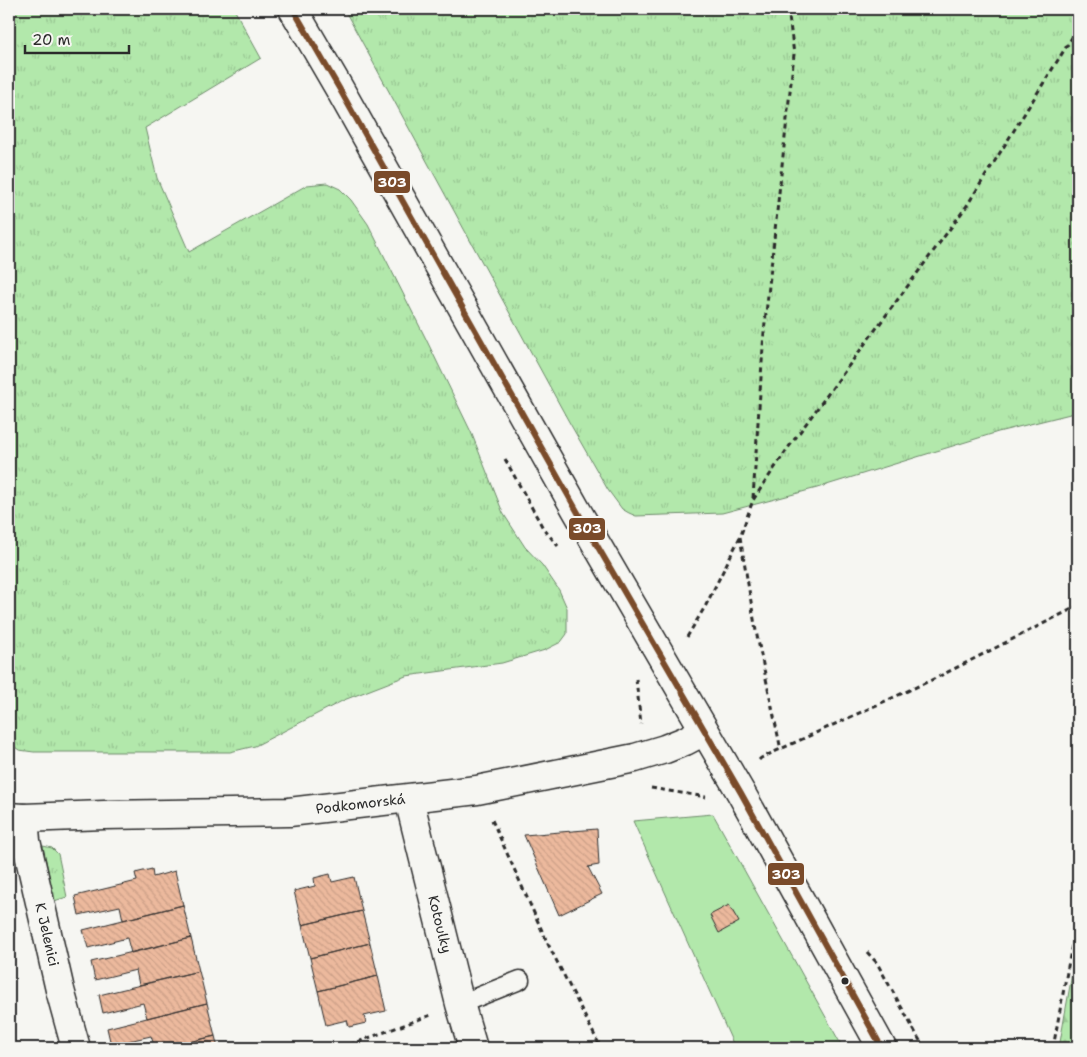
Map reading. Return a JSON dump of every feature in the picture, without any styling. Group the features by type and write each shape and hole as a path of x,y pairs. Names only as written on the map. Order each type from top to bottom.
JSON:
{"main road":[{"path":"292,9 344,97 577,511 741,793 882,1048"},
{"name":"Podkomorská","path":"16,818 289,812 409,799 477,790 635,758 665,749 704,731"},
{"name":"Kotoulky","path":"409,799 460,1004 473,1048"},
{"name":"K Jelenici","path":"16,818 26,841 60,990 76,1048"}],"lane":[{"path":"460,1004 520,980"}],"path":[{"path":"753,500 764,332 794,54 788,9"},
{"path":"668,667 706,606 740,537 753,500 788,448 966,208 1078,28"},
{"path":"505,459 543,528 561,550"},
{"path":"740,537 756,631 781,750"},
{"path":"635,670 642,723 640,730 630,736 642,786 714,798 720,806 758,782 756,771 757,764 761,758 938,677 1078,606"},
{"path":"477,790 548,944 601,1048"},
{"path":"1053,1048 1078,912"},
{"path":"865,949 877,963 924,1048"},
{"path":"341,1048 460,1004"}],"green space":[{"path":"9,9 234,9 261,58 145,128 157,178 189,252 307,185 327,183 340,189 351,200 368,224 425,337 471,432 503,513 525,547 542,565 559,590 567,608 567,634 561,642 545,650 502,663 406,676 344,700 255,746 230,752 34,752 19,750 9,743"},
{"path":"344,9 1078,9 1078,412 998,432 817,488 722,513 636,516 629,513 622,509 608,490 568,420"},
{"path":"713,814 843,1048 735,1048 633,821"},
{"path":"43,846 52,848 58,854 67,897 54,901"},
{"path":"1078,940 1078,1048 1059,1048"}],"building":[{"path":"597,829 599,865 588,867 602,894 559,915 524,835"},
{"path":"152,869 153,877 175,871 183,905 123,920 120,906 79,915 75,896 137,881 135,873"},
{"path":"330,874 332,882 354,877 362,911 302,925 294,891 315,886 314,878"},
{"path":"183,905 191,938 131,953 127,938 88,948 83,930"},
{"path":"729,905 739,922 719,933 710,915"},
{"path":"362,911 370,943 310,958 302,925"},
{"path":"191,938 199,971 139,985 136,970 95,980 91,962"},
{"path":"370,943 378,976 318,991 310,958"},
{"path":"199,971 207,1003 147,1018 143,1003 103,1013 99,995"},
{"path":"378,976 386,1011 364,1016 366,1023 349,1027 347,1020 326,1025 318,991"},
{"path":"207,1003 215,1036 164,1048 155,1048 151,1036 111,1045 107,1028"},
{"path":"215,1036 218,1048 164,1048"}],"transit line":[{"name":"303","path":"293,9 577,511 741,793 882,1048"}]}
